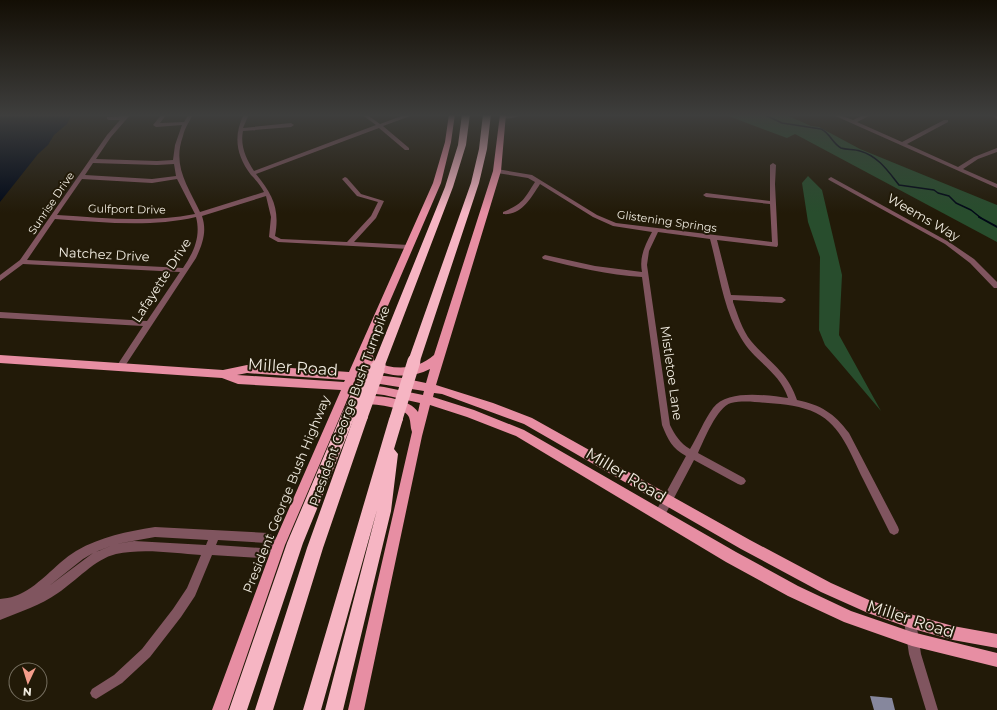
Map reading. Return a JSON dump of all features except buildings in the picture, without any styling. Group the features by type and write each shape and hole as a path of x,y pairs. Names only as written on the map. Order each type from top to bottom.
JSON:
{"highway":[{"name":"President George Bush Turnpike","path":"264,710 315,548 348,417 381,361 451,183 462,147"},
{"path":"312,710 354,559 396,419 414,361 475,183 483,147"},
{"path":"238,710 295,543 348,417"},
{"path":"334,710 384,511 396,419"}],"main road":[{"name":"President George Bush Highway","path":"220,710 280,545 348,417 347,387 437,182 447,147"},
{"path":"356,710 416,436 439,357 501,171 502,147"},
{"path":"366,346 367,356 370,363 376,367 389,369 417,372 433,364 439,357"},
{"name":"Miller Road","path":"0,359 223,374 247,369 352,376 402,382 520,433 793,592 849,617 912,639 997,660"},
{"name":"Miller Road","path":"223,374 238,380 428,394 489,406 528,421 770,559 819,584 910,621 952,632 997,641"},
{"path":"348,417 345,406 354,402 364,400 395,404 410,410 416,420 416,436"}],"street":[{"name":"Sunrise Drive","path":"0,279 22,262 102,147"},
{"name":"Lafayette Drive","path":"120,367 185,270 201,242 202,228 198,214 179,177 176,162 177,147"},
{"path":"239,147 253,173 268,193 274,218 272,237 275,239 408,247"},
{"path":"253,173 321,147"},
{"path":"910,147 997,186"},
{"path":"958,169 976,158 997,150"},
{"path":"92,162 176,162"},
{"path":"706,195 773,203 773,165"},
{"name":"Glistening Springs","path":"501,171 530,176 606,222 615,225 775,245 773,203"},
{"path":"81,177 152,181 179,177"},
{"path":"345,179 359,195 381,201 374,217 349,244"},
{"name":"Weems Way","path":"831,179 948,244 972,261 997,286"},
{"path":"505,213 517,210 529,200 538,182"},
{"name":"Gulfport Drive","path":"54,217 161,221 198,214 268,193"},
{"name":"Mistletoe Lane","path":"656,230 644,257 666,425 672,439 682,449 741,481"},
{"path":"714,237 736,321 744,338 784,380 789,389 793,402"},
{"path":"545,257 575,265 623,274 646,275"},
{"name":"Natchez Drive","path":"22,262 185,270"},
{"path":"729,297 782,300"},
{"path":"0,315 148,324"},
{"path":"660,514 693,456 716,410 729,400 740,398 793,402 815,408 838,426 846,436 894,530"},
{"path":"0,614 30,598 79,555 100,544 118,538 155,532 268,538 280,545"},
{"path":"96,694 118,679 146,653 191,592 215,535"},
{"path":"0,605 30,598 53,590 98,556 115,549 134,546 261,553 280,545"},
{"path":"910,621 912,639 922,679 932,710"}],"green space":[{"path":"820,147 857,147 997,205 997,242"},
{"path":"808,176 822,190 842,275 839,335 881,411 825,345 819,330 820,257 808,222 802,183"}],"water":[{"path":"0,147 46,147 38,154 0,202"}],"waterway":[{"path":"840,147 860,151 872,156 891,174 899,185 934,190 938,193 949,196 956,203 971,210 981,218"},
{"path":"979,217 997,227"}]}
